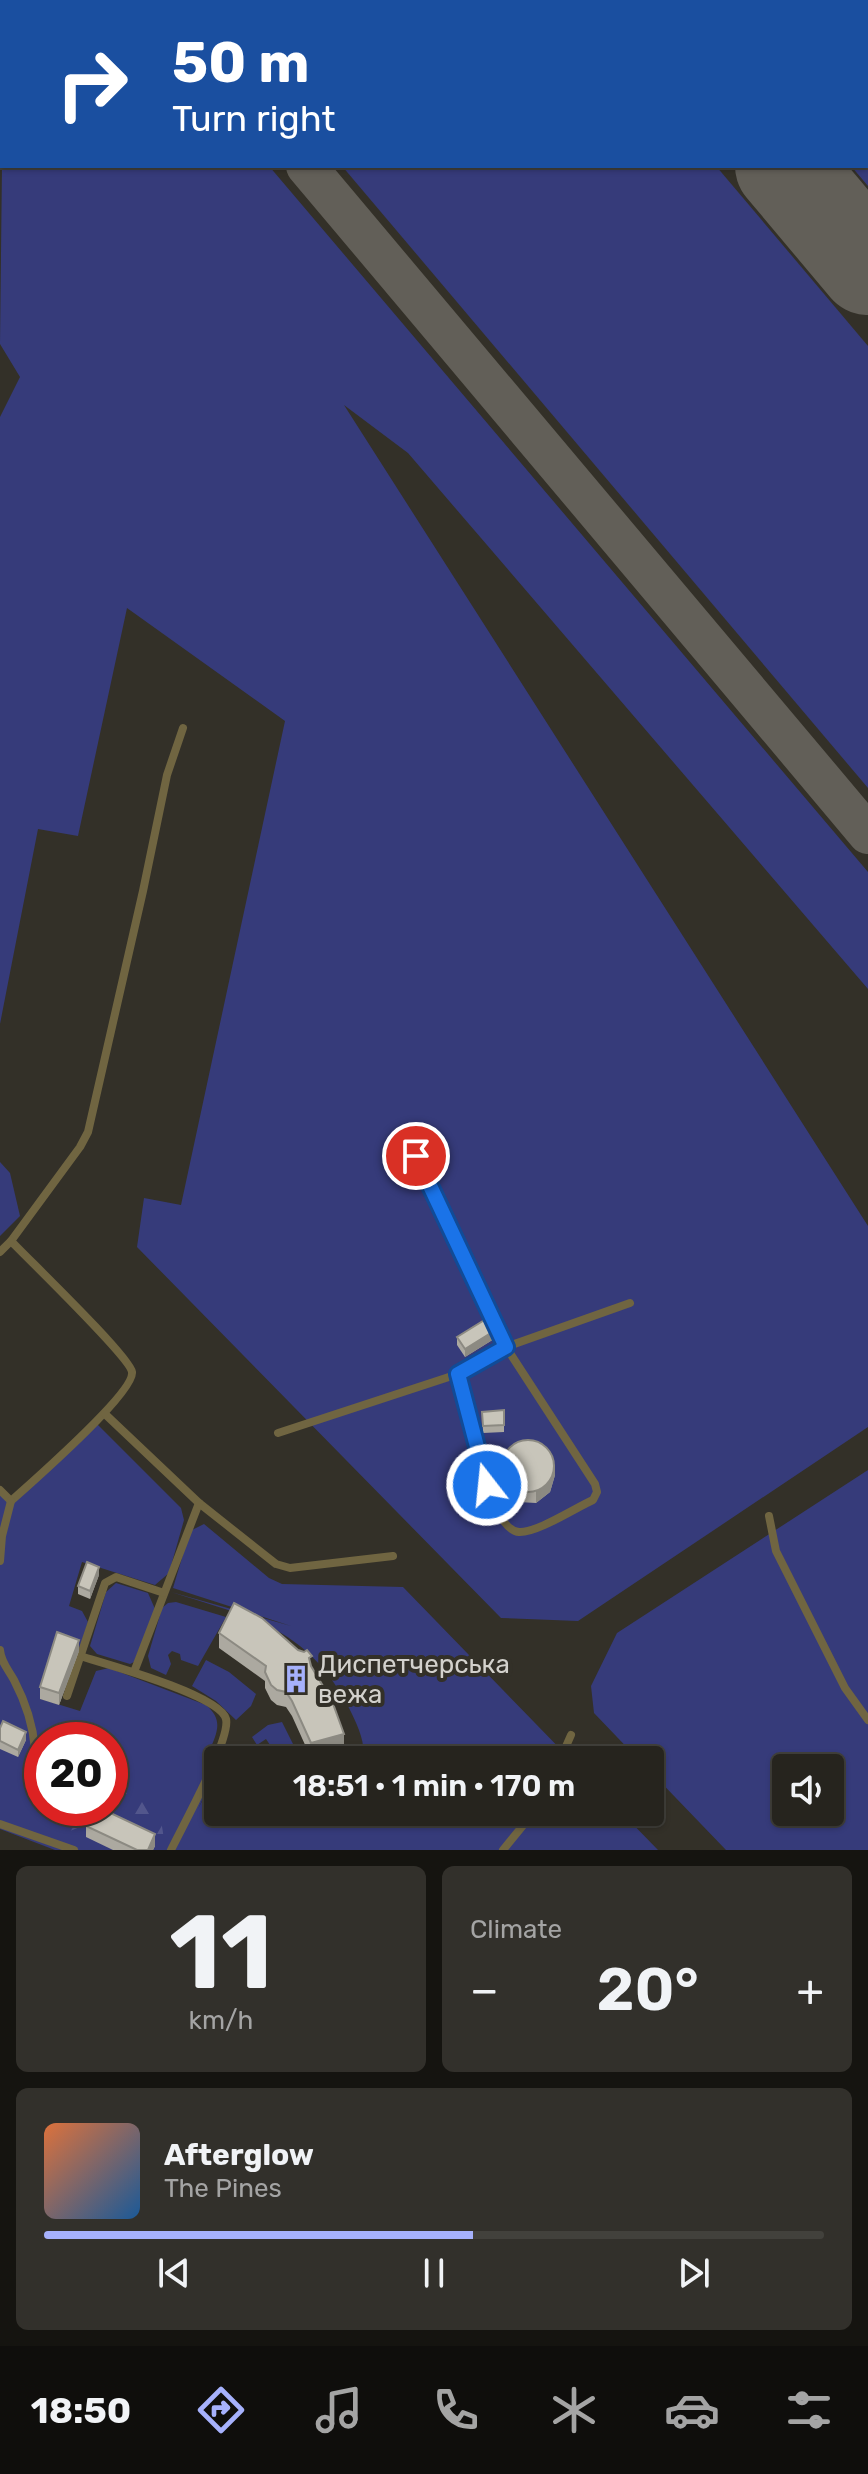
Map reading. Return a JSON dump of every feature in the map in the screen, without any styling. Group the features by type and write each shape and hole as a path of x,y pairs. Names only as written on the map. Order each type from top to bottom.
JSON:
{"lane":[{"path":"0,1252 80,1147 88,1132 167,775 183,728"},
{"path":"416,1156 506,1347 595,1484 597,1492 593,1500 530,1531 516,1532 508,1528 500,1519 480,1465 458,1374"},
{"path":"0,1561 2,1536 11,1501 105,1414 131,1383 133,1374 130,1366 11,1241"},
{"path":"278,1433 458,1374 506,1347 630,1303"},
{"path":"105,1414 199,1503 276,1564 290,1568 393,1556"},
{"path":"480,1465 505,1458"},
{"path":"0,1490 11,1501"},
{"path":"134,1672 199,1503"},
{"path":"769,1516 776,1551 845,1688 868,1720"},
{"path":"67,1696 102,1588 108,1580 116,1577 164,1593"},
{"path":"0,1650 0,1657 14,1680 31,1722"},
{"path":"80,1656 134,1672 204,1699 219,1708 225,1716 222,1745 171,1850"},
{"path":"566,1746 571,1735"},
{"path":"0,1824 74,1850"},
{"path":"503,1850 523,1826"}],"green space":[{"path":"2,168 271,168 868,872 868,989 408,453 344,405 868,1226 868,1427 578,1621 501,1618 137,1247 144,1198 181,1205 285,721 127,608 78,836 38,829 0,1024 0,417 20,377 0,344"},
{"path":"344,168 718,168 868,346 868,788"},
{"path":"853,168 868,168 868,186"},
{"path":"0,1162 10,1173 20,1216 0,1236"},
{"path":"97,1424 181,1508 184,1520 169,1573 155,1585 82,1562 69,1606 82,1611 88,1622 79,1651 41,1699 80,1711 96,1671 109,1668 206,1705 215,1716 217,1727 211,1746 204,1746 204,1796 198,1809 204,1798 204,1826 635,1826 658,1850 55,1850 0,1829 0,1494 10,1504"},
{"path":"868,1470 868,1850 726,1850 664,1786 664,1746 626,1746 594,1713 591,1686 617,1633"},
{"path":"204,1524 269,1578 282,1584 403,1587 557,1746 363,1746 358,1727 333,1681 315,1659 296,1643 252,1619 171,1592 291,1626 173,1588 190,1531"},
{"path":"116,1583 148,1593 155,1609 134,1662 130,1664 97,1654 90,1646 106,1592"},
{"path":"176,1602 226,1617 198,1666 181,1660 180,1654 172,1651 168,1655 171,1664 166,1675 151,1668 148,1656 162,1608"},
{"path":"206,1660 229,1672 256,1694 251,1706 236,1720 216,1701 192,1686"},
{"path":"282,1722 294,1746 271,1746 266,1739 257,1745 252,1737 268,1725"},
{"path":"128,1757 133,1761 138,1783 159,1817 164,1850 156,1850 116,1826 128,1826"},
{"path":"50,1826 80,1826 80,1827 60,1835"}],"building":[{"path":"486,1319 494,1331 465,1349 457,1337"},
{"path":"504,1410 504,1425 483,1426 482,1412"},
{"path":"528,1440 546,1448 554,1466 546,1484 528,1492 510,1484 502,1466 510,1448"},
{"path":"87,1562 99,1567 90,1591 78,1586"},
{"path":"234,1603 262,1618 298,1650 307,1650 312,1656 309,1658 311,1666 332,1701 344,1734 311,1743 286,1692 271,1685 265,1672 266,1666 219,1633"},
{"path":"57,1632 79,1640 59,1693 40,1687"},
{"path":"3,1721 24,1731 18,1750 0,1741"},
{"path":"128,1821 155,1834 148,1850 137,1850 86,1826 128,1826"}],"taxiway":[{"path":"308,168 868,834"},
{"path":"784,168 791,175"}],"runway":[{"path":"786,168 868,266"}],"place":[{"name":"Диспетчерська вежа","path":"296,1679"}],"route":[{"path":"416,1156 506,1347 458,1374 487,1485"}]}
